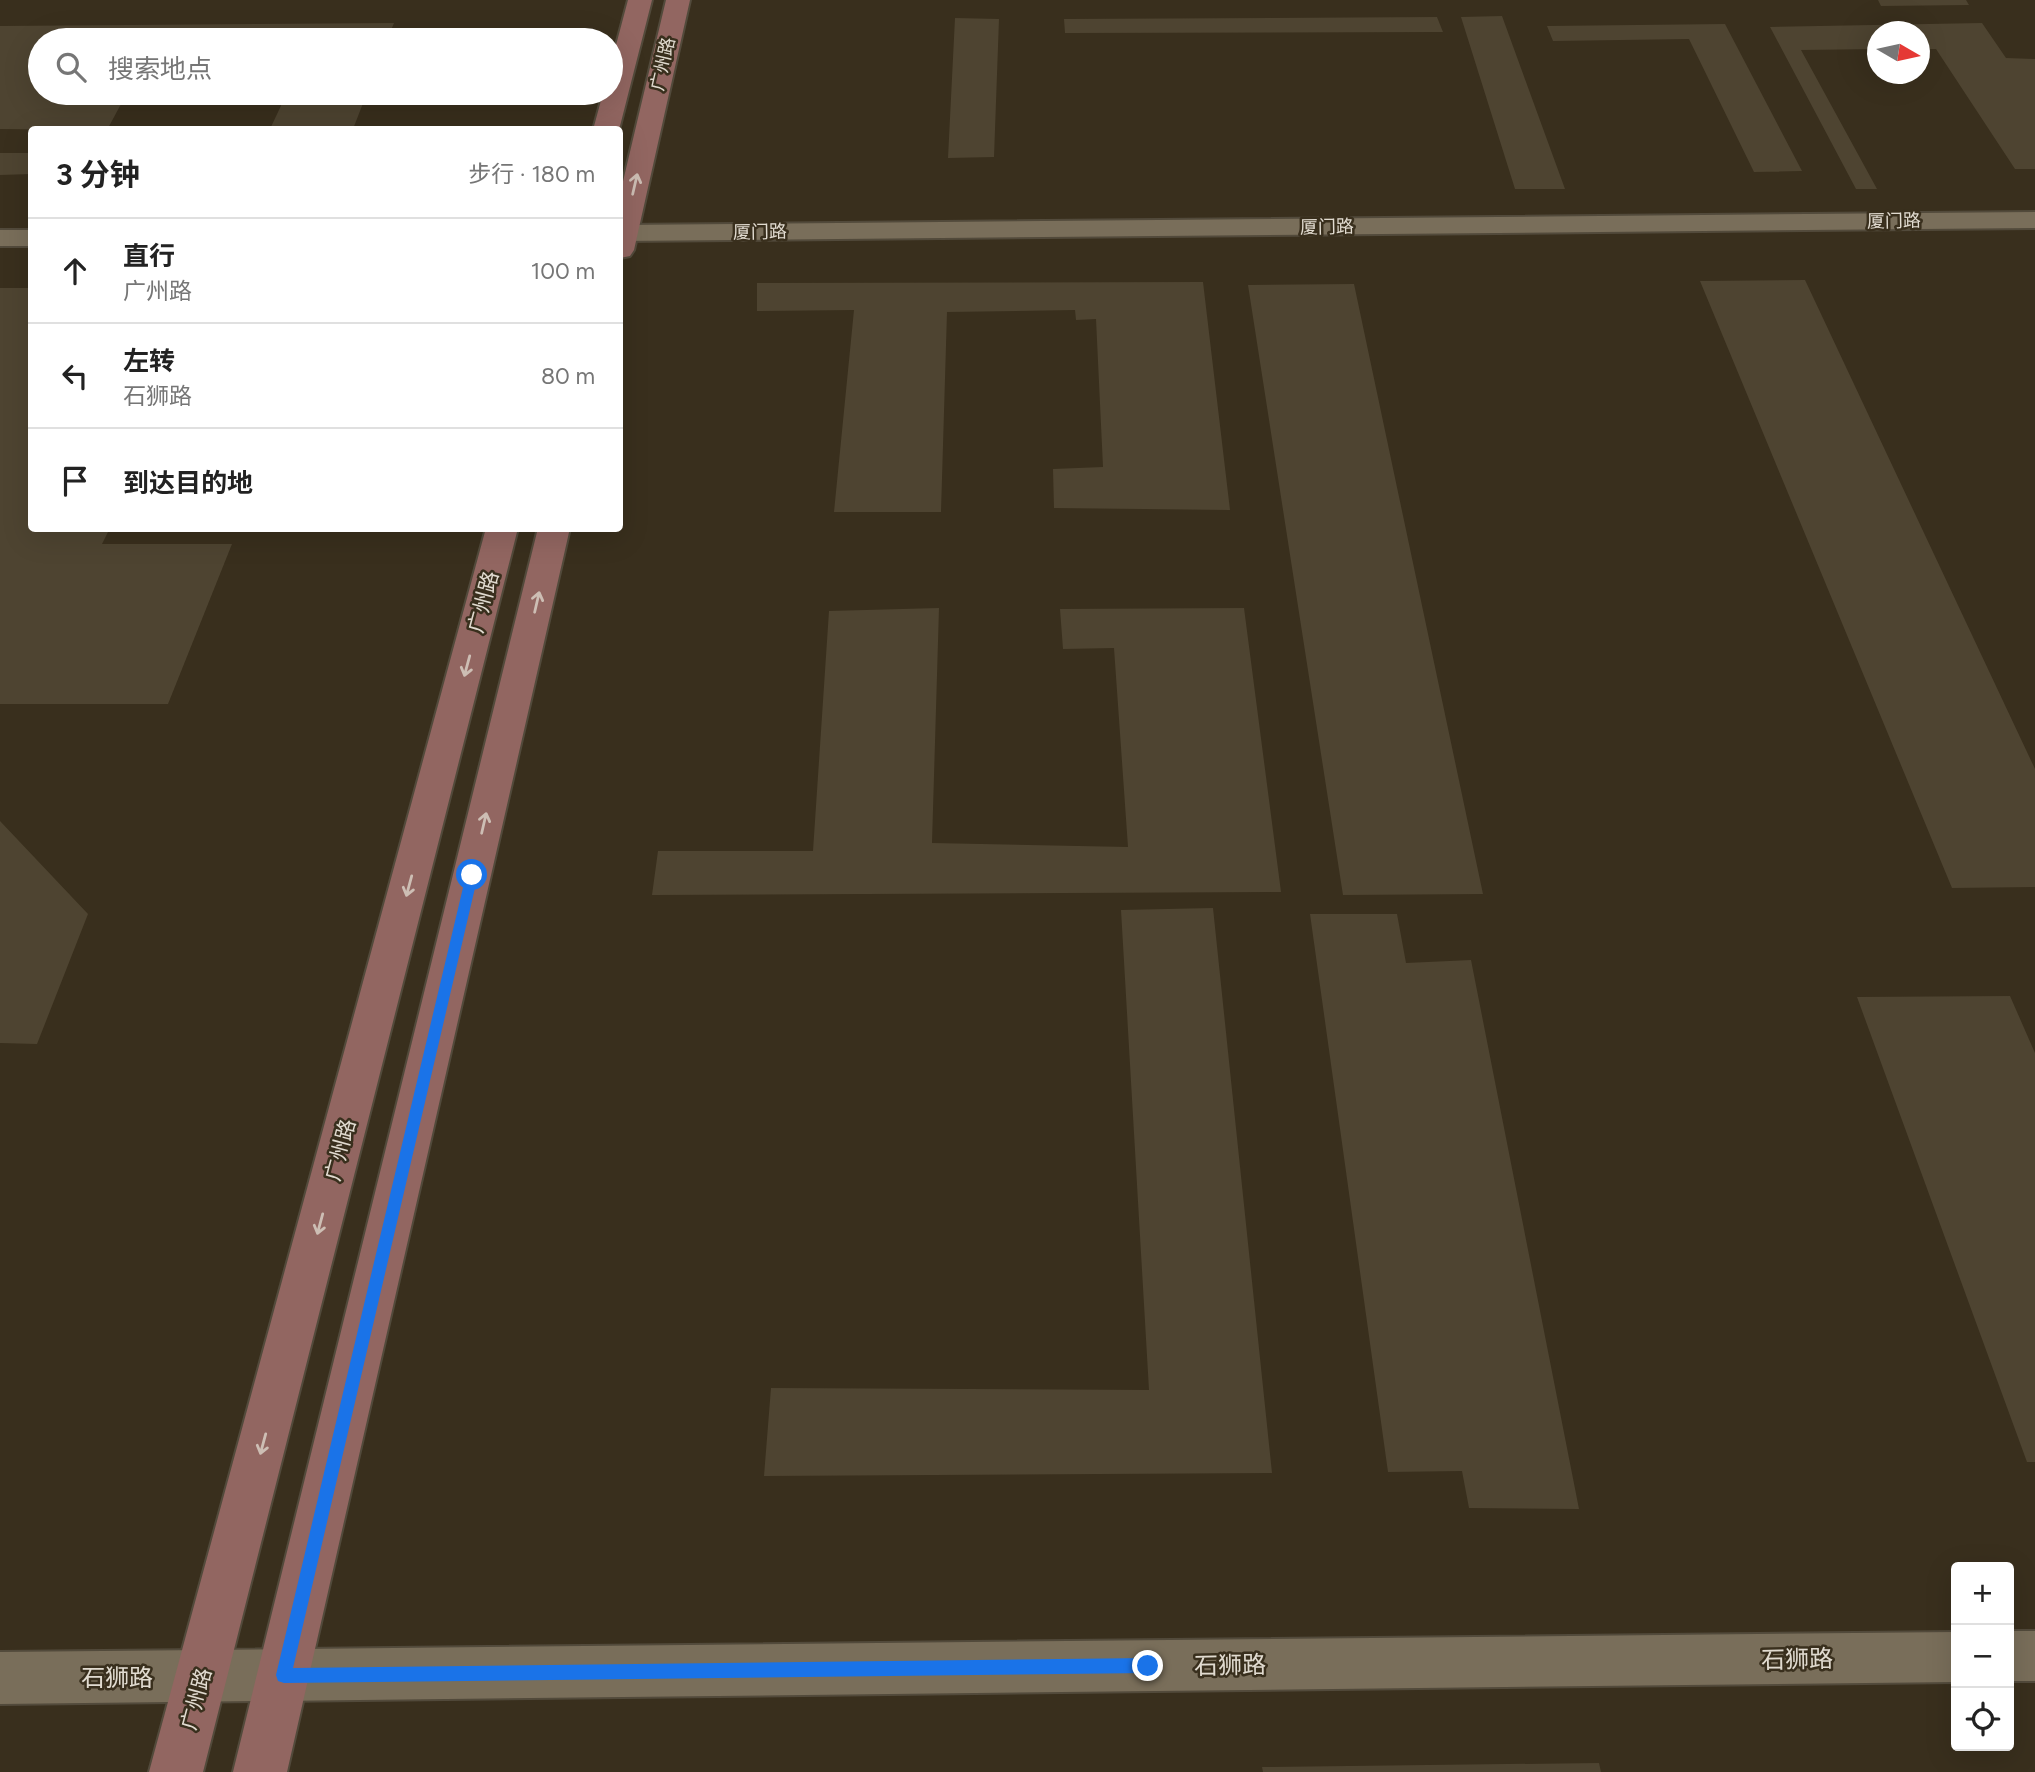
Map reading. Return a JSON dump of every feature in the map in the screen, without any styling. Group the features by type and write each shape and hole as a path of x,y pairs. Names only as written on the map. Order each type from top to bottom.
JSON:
{"main road":[{"name":"广州路","path":"623,67 640,0"},
{"name":"广州路","path":"623,231 678,0"},
{"name":"广州路","path":"608,126 613,105"},
{"name":"广州路","path":"176,1772 501,532"},
{"path":"260,1772 553,532"}],"street":[{"name":"厦门路","path":"623,239 2035,220"},
{"path":"0,238 28,238"},
{"path":"2014,1657 2035,1656"},
{"name":"石狮路","path":"0,1678 1951,1657"}],"building":[{"path":"1878,0 1966,0 1969,5 1881,6"},
{"path":"1502,16 1565,189 1515,189 1461,17"},
{"path":"1437,17 1443,32 1065,33 1064,19"},
{"path":"955,18 999,19 994,157 948,158"},
{"path":"394,23 392,28 28,28 28,105 121,105 109,126 28,126 28,129 0,129 0,26"},
{"path":"1982,23 2006,58 2035,59 2035,169 2015,169 1936,49 1930,49 1930,24"},
{"path":"1725,24 1802,171 1754,172 1689,39 1553,41 1547,26"},
{"path":"1867,25 1867,49 1801,50 1877,189 1856,189 1770,27"},
{"path":"281,105 362,105 354,126 271,126"},
{"path":"0,153 28,153 28,174 0,175"},
{"path":"1805,280 2035,769 2035,887 1952,888 1700,281"},
{"path":"1203,282 1230,510 1054,508 1053,469 1103,467 1096,319 1076,320 1075,310 947,312 941,512 834,512 854,310 757,311 757,283"},
{"path":"1354,284 1483,894 1343,895 1248,285"},
{"path":"0,288 28,288 28,532 108,532 102,544 232,544 168,704 0,704"},
{"path":"939,608 932,843 1128,847 1114,648 1063,649 1060,609 1244,608 1281,892 652,895 658,851 813,851 829,611"},
{"path":"0,821 88,914 37,1044 0,1043"},
{"path":"1213,908 1272,1473 764,1476 771,1388 1149,1390 1121,910"},
{"path":"1310,914 1397,914 1406,963 1471,960 1579,1509 1469,1508 1462,1471 1388,1472"},
{"path":"2010,996 2035,1053 2035,1462 2027,1462 1857,997"},
{"path":"1599,1763 1601,1772 1263,1772 1262,1767"}],"route":[{"path":"472,875 284,1675 1148,1666"}]}
